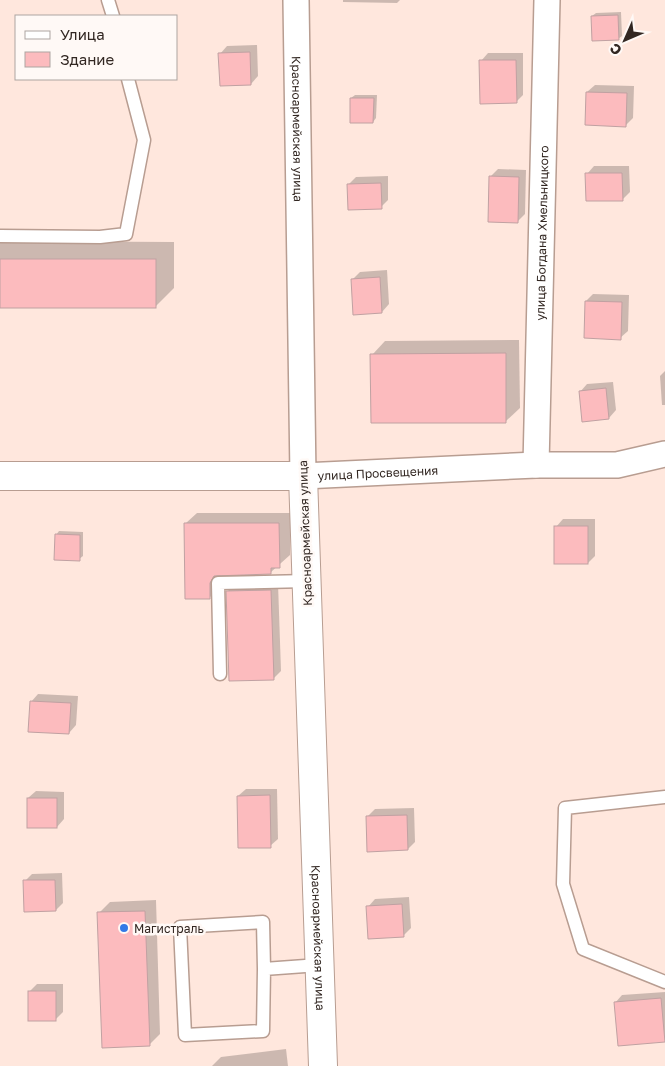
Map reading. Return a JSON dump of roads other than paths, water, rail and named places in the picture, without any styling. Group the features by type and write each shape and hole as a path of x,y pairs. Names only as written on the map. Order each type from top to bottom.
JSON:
{"highway":[{"name":"улица Просвещения","path":"0,476 303,476"},
{"name":"Красноармейская улица","path":"303,476 323,1066"}],"street":[{"name":"Красноармейская улица","path":"296,0 303,476"},
{"name":"улица Богдана Хмельницкого","path":"536,465 547,0"},
{"name":"улица Просвещения","path":"303,476 536,465 617,465 665,454"}],"lane":[{"path":"108,0 113,15"},
{"path":"0,236 100,237 126,234 144,140 128,80"},
{"path":"220,674 218,583 307,581"},
{"path":"665,797 565,808 563,884 583,949 665,982"},
{"path":"263,922 264,969 264,1031 185,1035 180,927 263,922"},
{"path":"264,969 319,965"}],"place":[{"name":"Магистраль","path":"124,928"}]}
